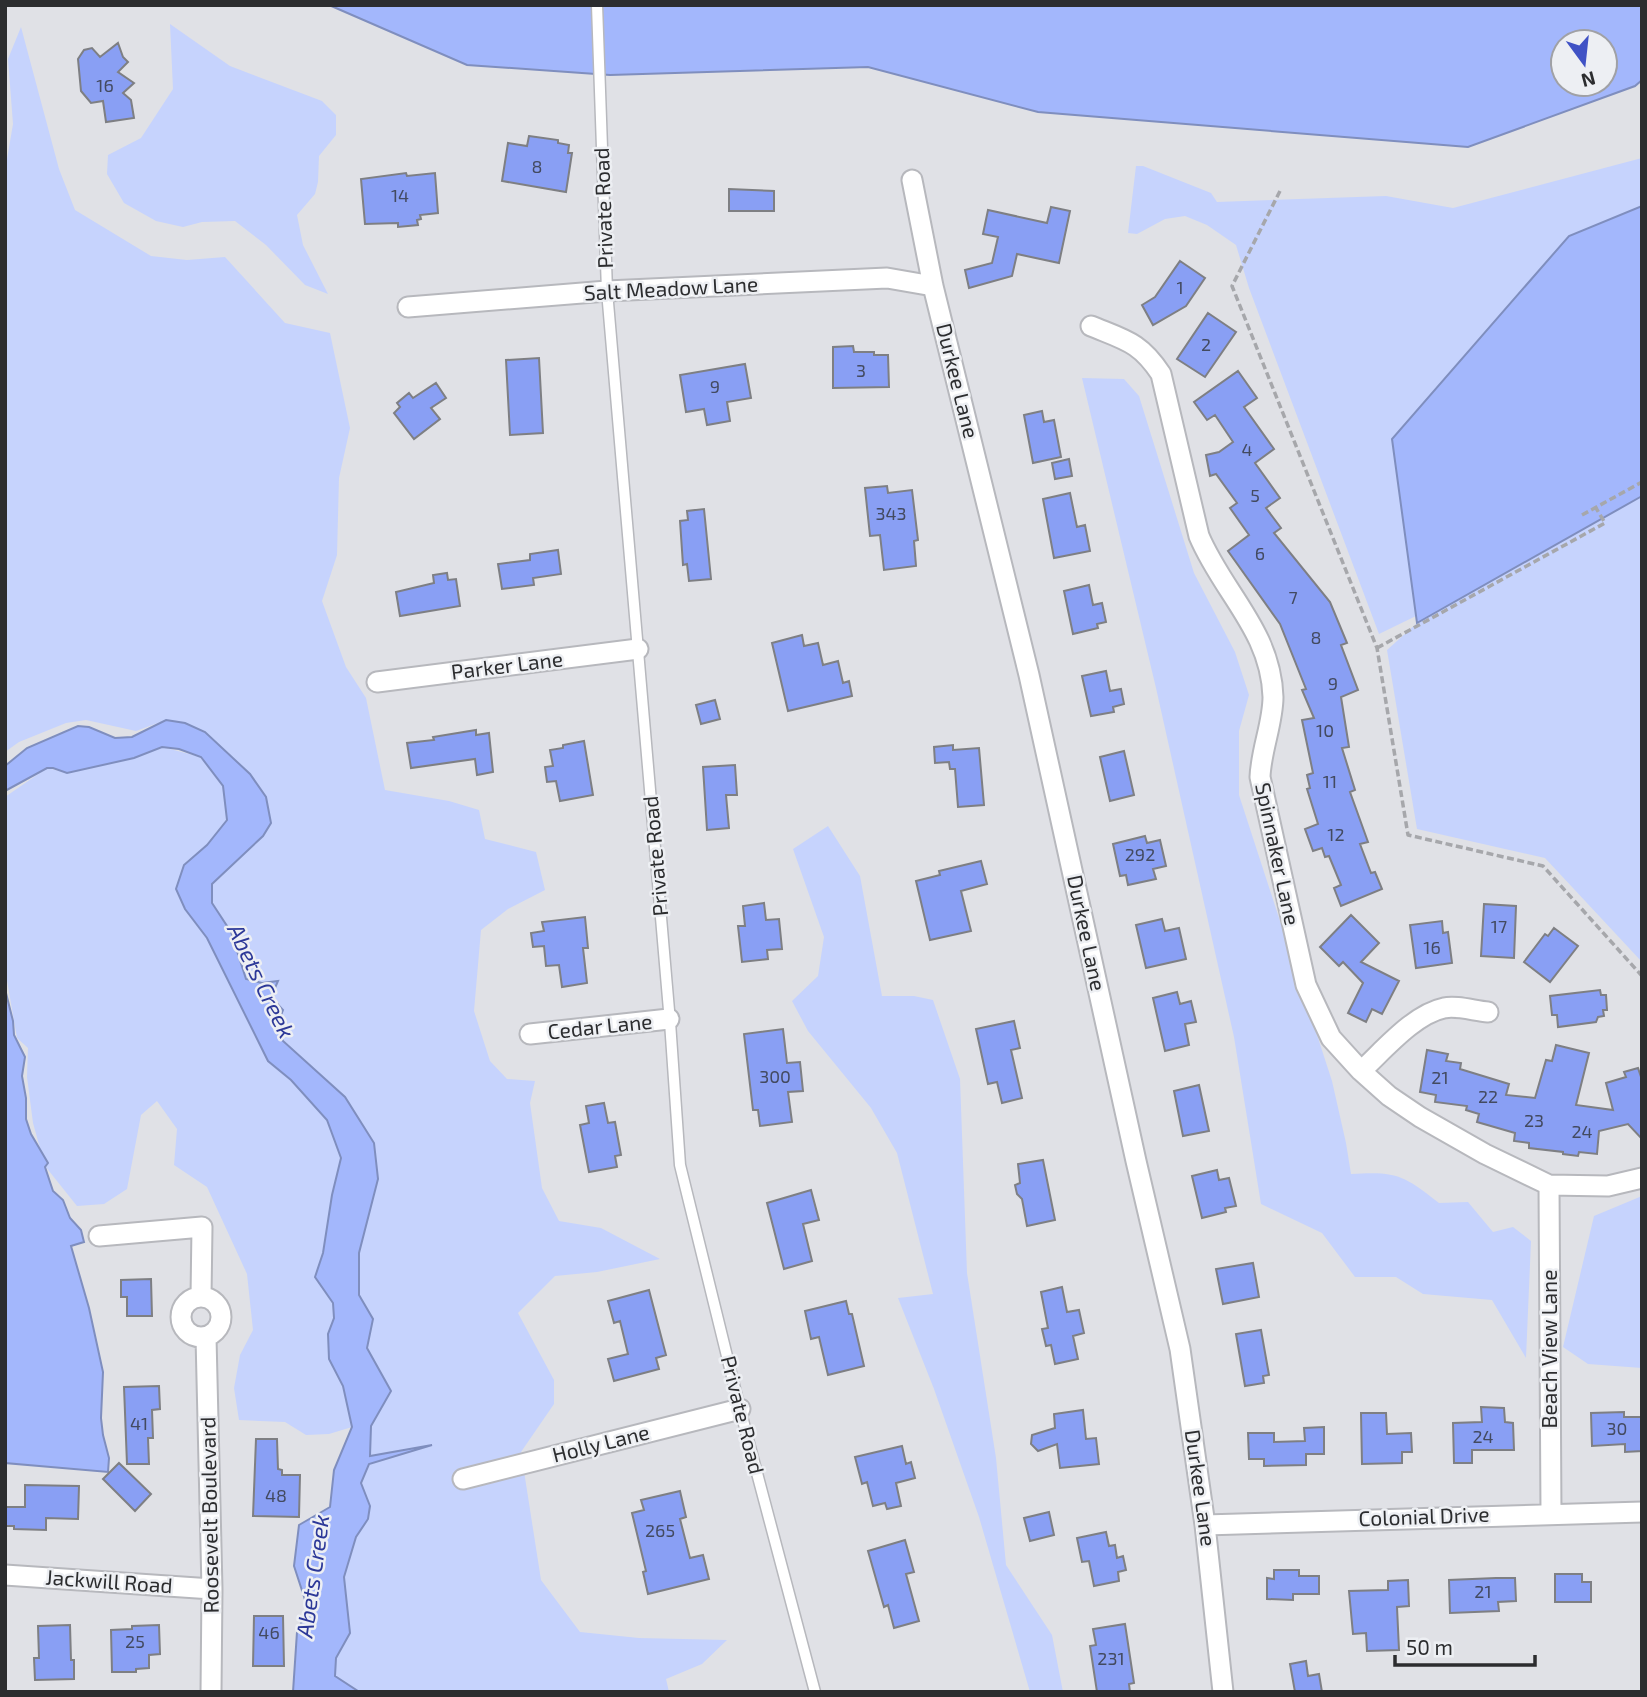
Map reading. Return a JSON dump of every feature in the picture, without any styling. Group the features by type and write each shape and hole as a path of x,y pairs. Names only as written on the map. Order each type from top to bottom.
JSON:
{"street":[{"name":"Durkee Lane","path":"912,180 933,286 1028,675 1180,1349 1205,1525 1223,1692"},
{"name":"Salt Meadow Lane","path":"408,307 607,291 887,278 933,286"},
{"name":"Spinnaker Lane","path":"1091,326 1136,344 1152,359 1161,374 1199,536 1209,561 1246,613 1260,640 1271,673 1273,701 1260,777 1300,962 1317,1010 1331,1038 1361,1071 1389,1096 1420,1117 1485,1154 1549,1185 1608,1186 1642,1178"},
{"name":"Parker Lane","path":"377,682 638,649"},
{"path":"1361,1071 1403,1032 1425,1016 1445,1007 1488,1013"},
{"name":"Cedar Lane","path":"530,1034 670,1019"},
{"name":"Beach View Lane","path":"1549,1185 1551,1513"},
{"path":"99,1236 202,1227 201,1297 186,1304 181,1311 181,1320 190,1334 206,1337"},
{"name":"Roosevelt Boulevard","path":"201,1297 210,1299 218,1306 221,1315 215,1333 206,1337 212,1588 211,1692"},
{"name":"Holly Lane","path":"463,1479 740,1409"},
{"name":"Colonial Drive","path":"1205,1525 1642,1512"},
{"name":"Jackwill Road","path":"5,1574 212,1588"}],"lane":[{"name":"Private Road","path":"597,5 607,291 670,1019 680,1165 740,1409 815,1692"}],"path":[{"path":"1280,191 1233,286 1377,648 1408,835 1543,866 1642,976"},
{"path":"1582,515 1642,482"},
{"path":"1377,648 1605,523 1596,508"}],"shaded area":[{"path":"170,24 230,66 322,101 336,115 336,135 319,156 315,194 297,215 303,245 328,294 305,285 266,245 235,221 202,222 183,227 156,221 124,203 107,174 108,155 141,138 173,89"},
{"path":"21,27 59,169 75,210 151,256 187,260 225,257 285,323 330,333 350,428 339,478 337,555 322,601 346,667 366,698 385,790 449,801 479,810 485,839 536,852 545,890 508,909 481,930 474,1011 490,1061 507,1079 535,1081 530,1103 542,1188 559,1221 601,1228 660,1259 597,1272 555,1276 518,1313 554,1380 554,1404 521,1452 541,1580 580,1632 639,1638 727,1640 702,1664 666,1679 669,1692 365,1692 358,1691 335,1677 336,1658 350,1633 344,1577 356,1537 368,1519 370,1506 361,1483 369,1464 424,1447 370,1456 371,1426 391,1391 367,1348 373,1319 359,1295 359,1253 378,1179 298,1056 283,1041 277,1026 283,1010 272,993 278,981 262,983 246,979 231,932 212,903 212,884 263,836 250,774 205,732 185,723 166,720 136,731 86,720 66,723 19,742 5,752 5,171 13,124 8,59"},
{"path":"1642,158 1642,206 1569,236 1392,439 1416,616 1379,634 1249,288 1236,245 1207,225 1185,216 1165,219 1137,234 1128,233 1136,166 1143,166 1211,193 1217,202 1386,196 1453,208"},
{"path":"1082,378 1124,379 1139,396 1194,573 1235,652 1249,695 1239,731 1239,795 1332,1081 1351,1174 1389,1174 1417,1186 1439,1203 1468,1202 1493,1232 1513,1227 1531,1241 1526,1358 1492,1300 1423,1294 1396,1277 1355,1277 1322,1233 1261,1204 1234,1037 1156,688"},
{"path":"1642,496 1642,962 1545,858 1417,829 1387,650 1417,623"},
{"path":"162,747 201,757 223,786 227,820 207,845 184,865 185,909 207,938 268,1061 291,1080 327,1120 341,1159 323,1253 315,1277 333,1303 334,1318 328,1334 329,1358 343,1386 352,1427 329,1434 306,1435 285,1422 239,1420 234,1388 240,1355 253,1330 247,1274 207,1187 174,1165 177,1129 157,1101 141,1115 127,1189 104,1204 77,1206 45,1166 33,1123 27,1077 28,1048 17,1038 5,969 5,797 47,768 68,773 134,758"},
{"path":"828,826 860,876 882,996 914,996 933,1000 960,1079 967,1273 996,1458 1006,1565 1052,1635 1063,1692 1030,1692 979,1517 934,1389 898,1298 933,1294 897,1153 871,1108 808,1031 792,1001 818,976 824,937 793,849"},
{"path":"1642,1196 1642,1368 1588,1364 1563,1347 1594,1216"}],"water":[{"path":"329,5 1642,5 1642,80 1635,86 1619,92 1619,28 1549,28 1549,98 1602,98 1468,147 1038,112 868,67 610,75 467,65"},
{"path":"1642,206 1642,496 1417,623 1392,439 1569,236"},
{"name":"Abets Creek","path":"166,720 185,723 205,732 250,774 266,797 271,823 263,836 212,884 212,903 231,932 246,979 262,983 278,981 271,997 283,1010 277,1026 283,1041 345,1097 374,1143 378,1179 359,1253 359,1295 373,1319 367,1348 391,1391 371,1426 370,1456 432,1445 369,1464 361,1483 370,1506 368,1519 356,1537 344,1577 350,1633 336,1658 335,1676 358,1691 365,1692 293,1692 297,1632 308,1609 294,1566 299,1525 330,1507 334,1470 352,1427 343,1386 329,1359 328,1334 334,1318 333,1303 315,1277 323,1253 341,1158 327,1120 291,1080 268,1061 207,938 185,909 176,889 184,865 207,845 227,820 223,786 201,757 179,749 162,747 134,758 67,773 47,768 5,791 5,766 27,748 78,726 89,727 115,738 132,737"},
{"path":"5,989 14,1035 25,1057 22,1076 26,1119 31,1134 48,1163 45,1167 53,1191 63,1200 70,1218 81,1230 84,1242 71,1246 89,1308 103,1372 101,1418 109,1458 108,1472 5,1463"}],"building":[{"path":"118,43 128,62 118,72 134,83 123,93 131,100 134,118 106,122 103,101 91,103 81,91 78,59 84,50 92,48 100,57"},
{"path":"529,136 558,140 558,143 569,145 568,153 572,153 566,192 502,181 508,143 527,146"},
{"path":"406,173 407,176 435,173 438,213 420,215 418,225 398,227 398,223 365,224 361,179"},
{"path":"729,189 774,191 774,211 729,211"},
{"path":"1051,207 1070,211 1059,263 1017,254 1012,276 969,288 965,270 992,263 998,237 983,234 988,210 1047,223"},
{"path":"1180,261 1205,278 1186,306 1153,325 1142,305 1155,297"},
{"path":"1208,313 1236,332 1205,377 1177,359"},
{"path":"853,346 854,352 888,355 889,387 833,388 833,347"},
{"path":"539,358 543,433 510,435 506,360"},
{"path":"745,364 751,398 727,402 730,421 707,425 704,409 686,412 680,375"},
{"path":"1238,371 1257,398 1244,407 1274,449 1255,463 1280,498 1266,508 1281,528 1274,533 1330,602 1347,643 1341,645 1358,690 1341,697 1349,747 1342,748 1355,790 1350,792 1368,842 1360,844 1371,873 1375,872 1382,889 1341,906 1334,888 1341,885 1329,856 1325,857 1322,848 1313,851 1305,829 1318,824 1307,789 1310,788 1307,775 1313,773 1302,720 1314,718 1302,690 1306,689 1280,624 1228,551 1249,535 1230,508 1237,503 1216,474 1210,476 1206,455 1219,452 1233,442 1215,415 1207,420 1194,402"},
{"path":"436,383 446,398 431,408 440,419 414,439 394,413 400,407 397,403 409,393 413,398"},
{"path":"1042,411 1044,422 1054,420 1061,457 1033,463 1024,415"},
{"path":"1069,459 1072,476 1055,479 1052,463"},
{"path":"887,486 888,493 912,490 918,540 914,541 916,566 884,570 880,535 870,536 865,488"},
{"path":"1070,493 1077,527 1085,525 1090,551 1054,558 1043,499"},
{"path":"704,509 711,579 689,581 687,564 683,565 680,521 688,520 687,511"},
{"path":"558,550 561,574 533,578 534,585 502,589 498,564 530,560 530,554"},
{"path":"447,573 448,580 456,579 460,606 400,616 396,592 434,583 433,575"},
{"path":"1089,585 1093,605 1102,603 1106,622 1097,624 1098,628 1073,634 1064,591"},
{"path":"802,635 804,646 818,643 823,665 838,661 843,683 849,681 852,696 788,711 772,643"},
{"path":"1106,671 1110,691 1121,689 1124,704 1113,707 1114,712 1091,716 1082,676"},
{"path":"715,700 720,719 701,724 696,705"},
{"path":"476,730 476,735 489,733 493,772 477,775 475,759 411,768 407,743"},
{"path":"584,741 593,795 560,801 556,781 547,782 545,767 553,766 550,750"},
{"path":"953,745 953,750 979,748 984,805 958,807 955,769 950,769 949,762 935,763 934,747"},
{"path":"1124,751 1134,795 1110,801 1100,757"},
{"path":"735,765 737,795 726,795 729,828 707,830 703,767"},
{"path":"1145,836 1147,843 1160,840 1166,866 1153,869 1156,879 1128,885 1126,875 1120,876 1113,844"},
{"path":"981,861 987,884 961,891 971,931 930,940 916,881 940,875 939,871"},
{"path":"764,903 766,920 779,919 782,949 767,950 768,959 742,962 738,926 745,926 743,906"},
{"path":"1484,904 1516,906 1514,958 1481,956"},
{"path":"1351,915 1379,943 1361,962 1399,981 1382,1014 1372,1009 1366,1022 1348,1013 1363,983 1343,962 1339,966 1320,947"},
{"path":"585,917 588,948 583,948 587,983 562,987 559,965 546,966 544,946 533,947 531,933 544,931 542,922"},
{"path":"1162,919 1165,931 1179,928 1186,959 1146,968 1136,925"},
{"path":"1442,921 1443,933 1448,932 1452,963 1416,968 1410,925"},
{"path":"1554,928 1578,946 1550,982 1524,962 1545,934 1548,936"},
{"path":"1600,990 1601,995 1606,995 1607,1010 1603,1010 1604,1016 1598,1017 1596,1022 1558,1027 1557,1015 1552,1015 1550,996"},
{"path":"1177,992 1180,1004 1191,1001 1196,1022 1185,1024 1189,1045 1165,1051 1153,998"},
{"path":"1014,1021 1020,1048 1011,1050 1022,1098 1002,1103 997,1082 988,1084 976,1029"},
{"path":"783,1029 787,1063 800,1062 803,1091 788,1092 792,1122 760,1126 758,1110 753,1110 744,1034"},
{"path":"1556,1045 1589,1053 1576,1105 1613,1110 1606,1083 1626,1077 1624,1072 1638,1068 1642,1080 1642,1139 1628,1124 1599,1131 1597,1154 1579,1152 1578,1156 1529,1148 1529,1143 1514,1141 1515,1133 1477,1122 1479,1114 1466,1110 1467,1106 1435,1102 1436,1095 1420,1092 1427,1050 1448,1054 1446,1061 1461,1063 1460,1069 1509,1084 1506,1095 1535,1098 1546,1060 1552,1061"},
{"path":"1199,1085 1209,1131 1183,1136 1174,1091"},
{"path":"604,1103 608,1123 615,1122 621,1155 615,1156 617,1167 589,1172 580,1125 589,1123 586,1106"},
{"path":"1043,1160 1055,1220 1027,1226 1022,1199 1017,1194 1015,1185 1020,1183 1018,1164"},
{"path":"1217,1170 1219,1180 1229,1178 1236,1206 1225,1208 1226,1212 1202,1218 1192,1176"},
{"path":"811,1190 819,1220 803,1224 812,1261 784,1269 767,1203"},
{"path":"1253,1263 1259,1297 1223,1304 1216,1269"},
{"path":"151,1279 152,1316 127,1316 127,1297 121,1297 121,1280"},
{"path":"1062,1287 1067,1312 1079,1310 1084,1333 1073,1336 1078,1359 1055,1364 1051,1345 1046,1346 1042,1329 1048,1328 1041,1292"},
{"path":"649,1290 666,1355 656,1358 659,1369 614,1381 608,1359 628,1354 620,1321 614,1323 608,1301"},
{"path":"846,1301 849,1314 852,1314 864,1366 828,1375 819,1337 811,1339 805,1311"},
{"path":"1261,1330 1269,1375 1263,1376 1264,1383 1245,1386 1236,1334"},
{"path":"159,1386 160,1409 152,1410 153,1438 148,1438 149,1464 127,1464 124,1387"},
{"path":"1481,1407 1504,1408 1505,1422 1513,1423 1514,1450 1472,1450 1472,1463 1454,1463 1453,1423 1482,1422"},
{"path":"1083,1410 1086,1439 1096,1438 1099,1464 1060,1468 1057,1444 1038,1451 1031,1444 1032,1435 1055,1428 1054,1414"},
{"path":"1624,1412 1624,1417 1642,1417 1642,1451 1625,1452 1625,1444 1592,1446 1591,1413"},
{"path":"1361,1413 1386,1413 1387,1434 1411,1433 1412,1452 1402,1452 1402,1463 1362,1464"},
{"path":"1324,1427 1324,1454 1306,1454 1306,1465 1264,1466 1264,1459 1249,1459 1248,1433 1274,1433 1274,1442 1305,1441 1304,1428"},
{"path":"256,1439 277,1439 278,1469 282,1470 282,1475 300,1475 299,1517 253,1516"},
{"path":"902,1446 906,1464 911,1462 915,1478 896,1483 901,1506 887,1509 885,1503 873,1506 867,1482 862,1484 855,1457"},
{"path":"119,1463 151,1494 135,1511 103,1479"},
{"path":"25,1485 79,1486 78,1519 46,1518 46,1530 14,1529 14,1526 5,1526 5,1507 25,1507"},
{"path":"680,1491 686,1517 680,1519 690,1558 703,1555 709,1579 648,1594 643,1572 646,1571 632,1513 644,1510 641,1500"},
{"path":"1049,1512 1054,1535 1030,1541 1024,1518"},
{"path":"1106,1532 1109,1546 1115,1545 1117,1558 1123,1556 1126,1570 1118,1572 1119,1581 1094,1586 1089,1561 1082,1562 1077,1538"},
{"path":"905,1540 914,1572 906,1574 919,1621 894,1628 888,1605 884,1607 868,1551"},
{"path":"1274,1570 1299,1570 1299,1576 1319,1576 1319,1594 1293,1594 1293,1600 1267,1599 1267,1578 1274,1579"},
{"path":"1555,1574 1582,1574 1582,1582 1591,1582 1591,1602 1555,1602"},
{"path":"1515,1578 1516,1601 1498,1602 1499,1611 1450,1613 1449,1580"},
{"path":"1408,1580 1409,1606 1397,1607 1399,1650 1367,1651 1366,1633 1353,1634 1349,1591 1388,1590 1388,1581"},
{"path":"254,1616 283,1616 284,1666 253,1666"},
{"path":"1125,1624 1134,1683 1129,1684 1130,1692 1097,1692 1090,1646 1096,1645 1093,1629"},
{"path":"70,1625 74,1679 35,1680 34,1658 39,1658 38,1626"},
{"path":"159,1625 160,1654 149,1655 149,1668 136,1669 136,1672 112,1672 111,1630"},
{"path":"1306,1661 1308,1676 1319,1674 1322,1692 1295,1692 1290,1664"}]}
